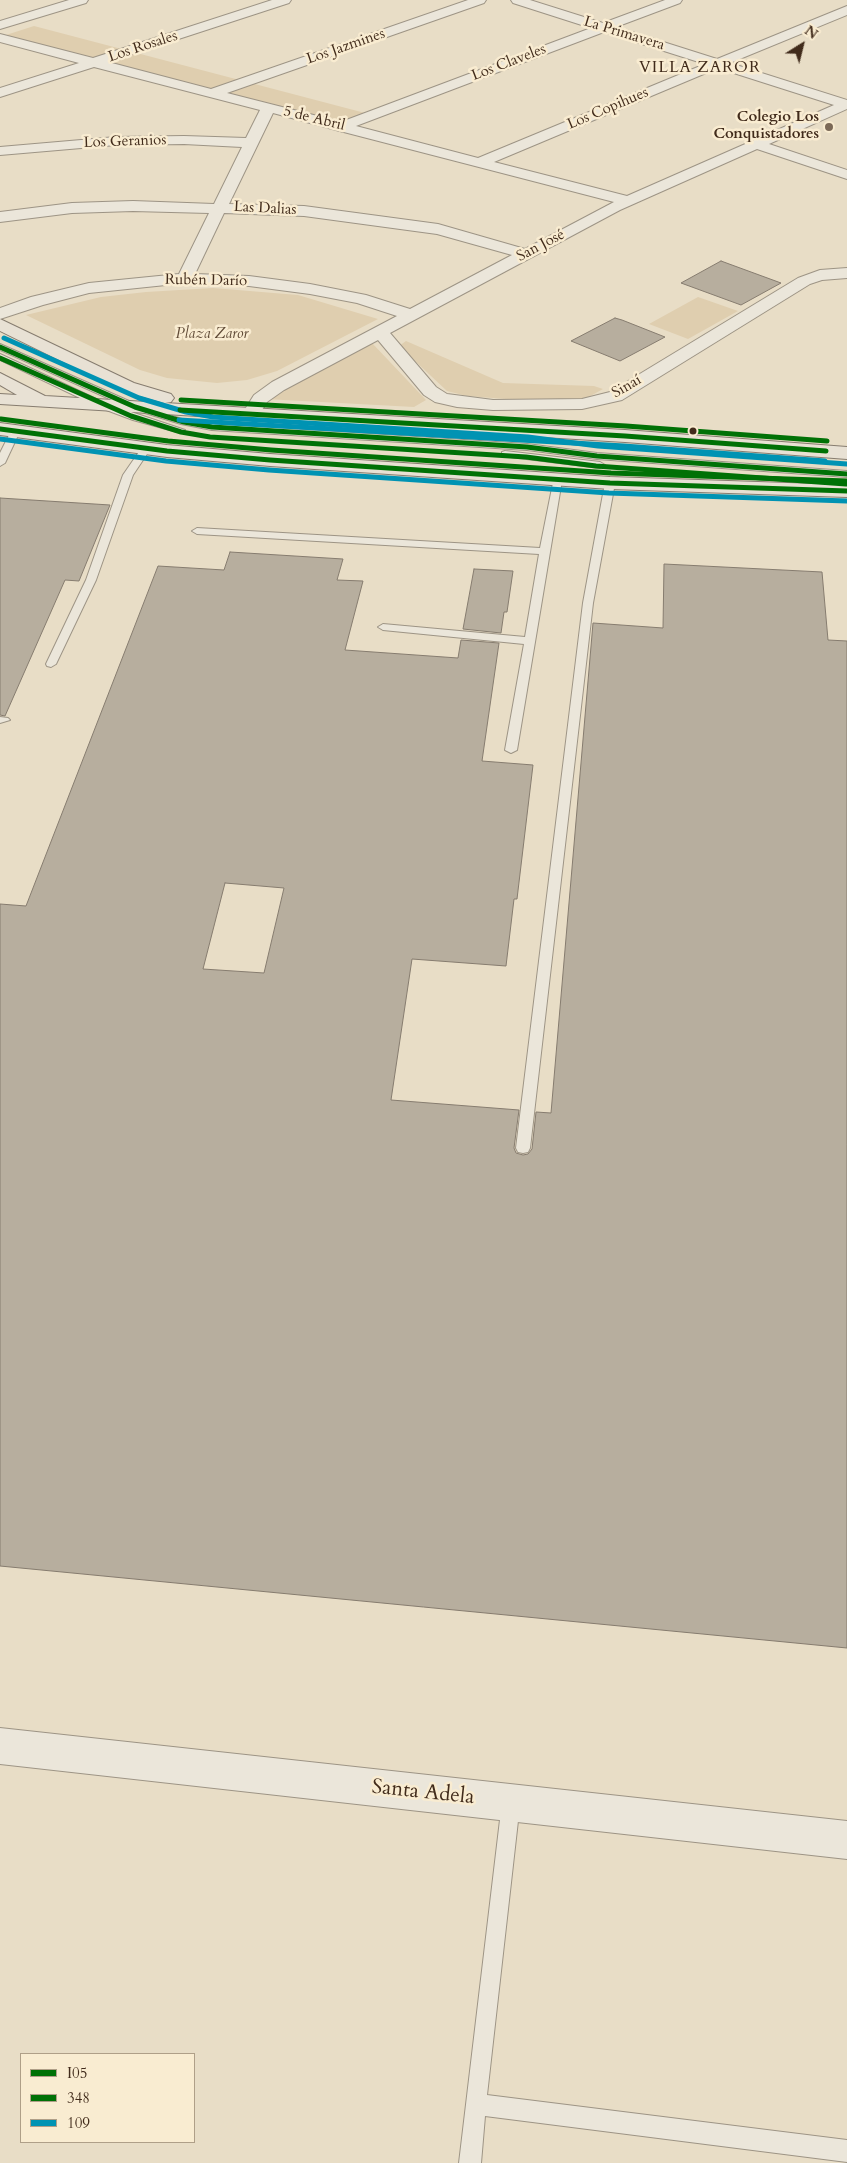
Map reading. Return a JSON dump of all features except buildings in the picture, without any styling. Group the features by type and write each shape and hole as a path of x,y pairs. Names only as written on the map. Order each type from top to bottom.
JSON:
{"main road":[{"path":"0,324 120,384 223,412"},
{"path":"0,378 108,431 167,451"},
{"path":"0,399 684,440 847,452"},
{"path":"8,430 167,451 557,480 847,491"}],"street":[{"path":"2,23 82,0"},
{"name":"Los Rosales","path":"0,93 286,0"},
{"name":"Los Jazmines","path":"212,93 480,0"},
{"name":"La Primavera","path":"517,0 847,104"},
{"name":"Los Claveles","path":"341,127 676,0"},
{"name":"Los Copihues","path":"480,162 847,10"},
{"name":"5 de Abril","path":"0,38 628,201"},
{"name":"San José","path":"250,414 260,399 273,389 628,201 847,104"},
{"path":"185,278 268,108"},
{"name":"Los Geranios","path":"0,151 116,141 184,140 251,143"},
{"path":"755,144 847,175"},
{"name":"Las Dalias","path":"0,217 103,206 220,207 311,212 414,225 462,234 526,254"},
{"name":"Sinaí","path":"380,332 430,391 448,401 521,406 582,404 616,396 804,281 820,275 847,273"},
{"name":"Rubén Darío","path":"0,314 37,301 89,288 185,278 250,281 310,288 360,299 412,315"},
{"name":"Santa Adela","path":"0,1746 847,1840"}],"lane":[{"path":"0,347 135,407 184,422 222,428 527,447 597,456 847,474"},
{"path":"0,357 104,406 160,426 228,438 484,452 564,463 847,483"},
{"path":"0,463 8,430"},
{"path":"51,664 91,580 128,475 146,448"},
{"path":"511,750 557,480"},
{"path":"523,1148 588,603 610,483"},
{"path":"197,531 545,551"},
{"path":"383,627 530,641"},
{"path":"470,2163 511,1803"},
{"path":"476,2104 847,2151"}],"green space":[{"path":"34,26 365,113 342,123 6,35"},
{"name":"Plaza Zaror","path":"213,288 298,295 378,319 277,371 247,380 217,383 167,378 140,370 26,315 101,297"},
{"path":"698,297 738,311 688,339 649,324"},
{"path":"406,341 503,383 594,386 603,389 585,399 519,400 467,396 447,391 399,346"},
{"path":"372,343 426,400 414,407 265,399"}],"transit line":[{"name":"109","path":"4,338 139,398 186,412 213,417 528,437 598,446 847,464"},
{"name":"I05","path":"0,347 135,407 184,422 212,427 527,447 597,456 847,474"},
{"name":"348","path":"0,358 131,416 181,432 210,437 526,457 596,466 846,484"},
{"path":"181,400 626,426 827,441"},
{"path":"180,410 625,436 826,451"},
{"path":"1,419 168,441 271,450 611,473 847,481"},
{"path":"179,420 624,446 825,461"},
{"path":"0,429 167,451 270,460 610,483 847,491"},
{"path":"0,439 166,461 269,470 609,493 847,501"}],"place":[{"name":"Colegio Los Conquistadores","path":"829,127"}],"district":[{"name":"VILLA ZAROR","path":"700,68"}]}
